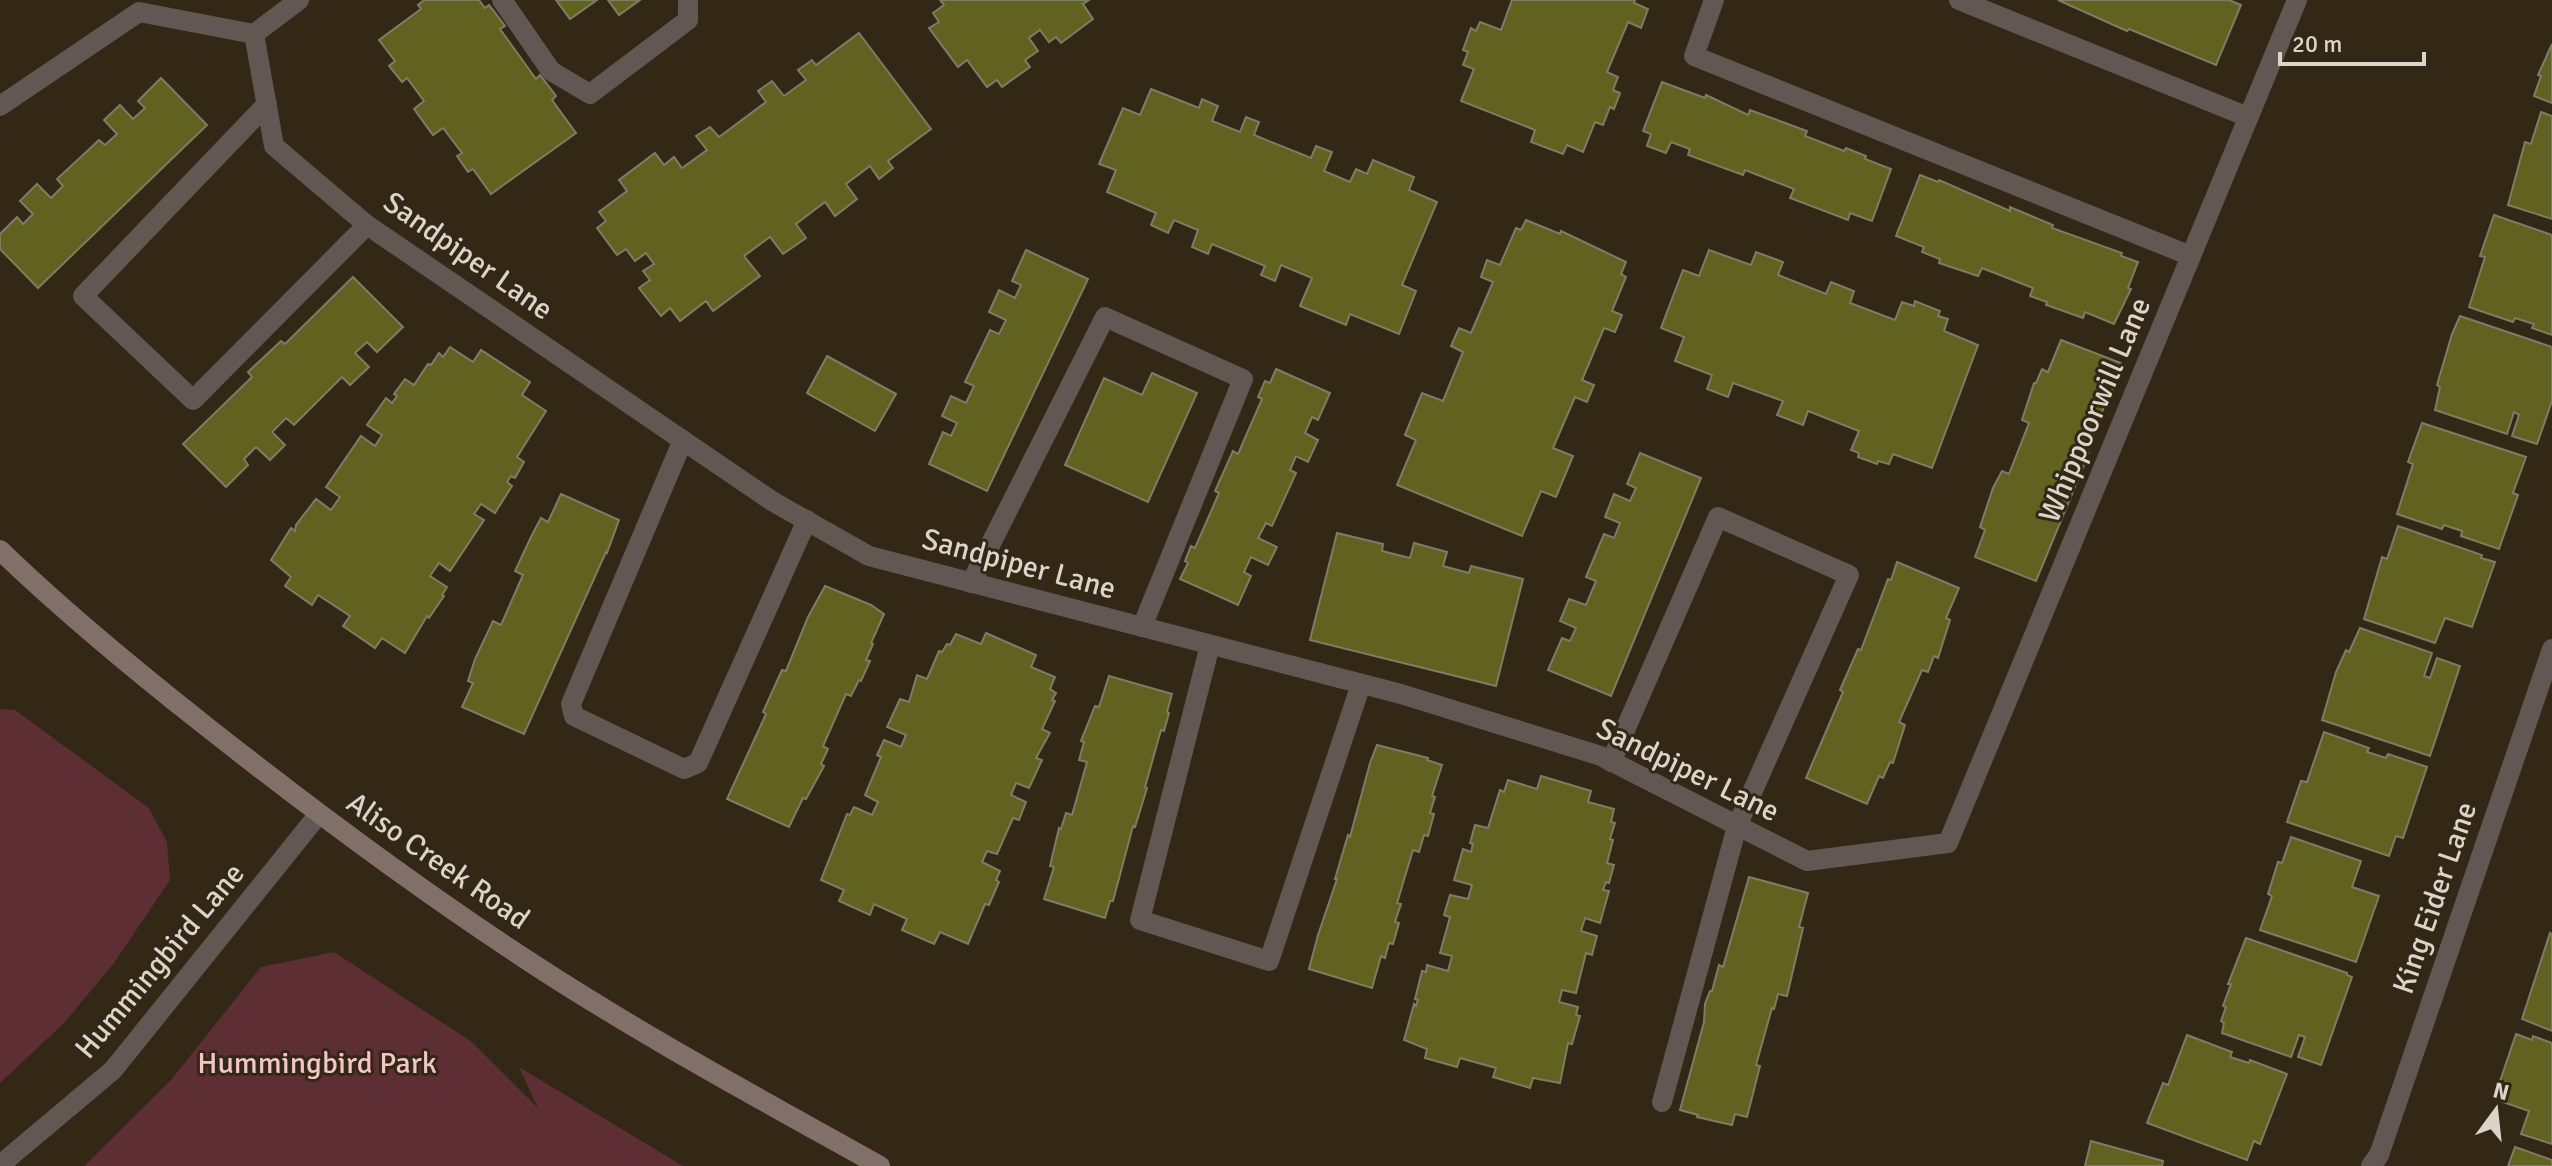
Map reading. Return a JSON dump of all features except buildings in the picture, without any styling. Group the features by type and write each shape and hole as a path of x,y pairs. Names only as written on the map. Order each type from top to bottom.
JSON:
{"main road":[{"name":"Aliso Creek Road","path":"0,550 158,688 318,815 530,962 721,1077 880,1166"}],"street":[{"path":"0,106 134,6 254,34 299,0"},
{"path":"502,0 551,71 590,94 688,20 688,0"},
{"path":"1714,0 1694,56 2191,256"},
{"path":"1959,0 2248,117"},
{"name":"Whippoorwill Lane","path":"1948,843 2297,0"},
{"name":"Sandpiper Lane","path":"254,34 274,146 367,225 772,501 869,556 1361,684 1601,756 1807,861 1948,843"},
{"path":"267,104 83,296 193,400 367,225"},
{"path":"971,583 1105,317 1243,379 1142,627"},
{"path":"683,440 571,704 574,716 684,769 698,763 807,520"},
{"path":"1611,762 1718,517 1849,575 1737,826 1662,1102"},
{"path":"1210,645 1140,920 1269,961 1361,684"},
{"name":"King Eider Lane","path":"2371,1166 2379,1155 2552,649"},
{"name":"Hummingbird Lane","path":"0,1165 113,1070 318,815"}],"green space":[{"path":"0,709 15,710 149,808 167,842 170,880 114,963 64,1023 0,1083"},
{"name":"Hummingbird Park","path":"334,952 472,1042 538,1108 519,1067 683,1166 84,1166 171,1080 261,967"}]}
